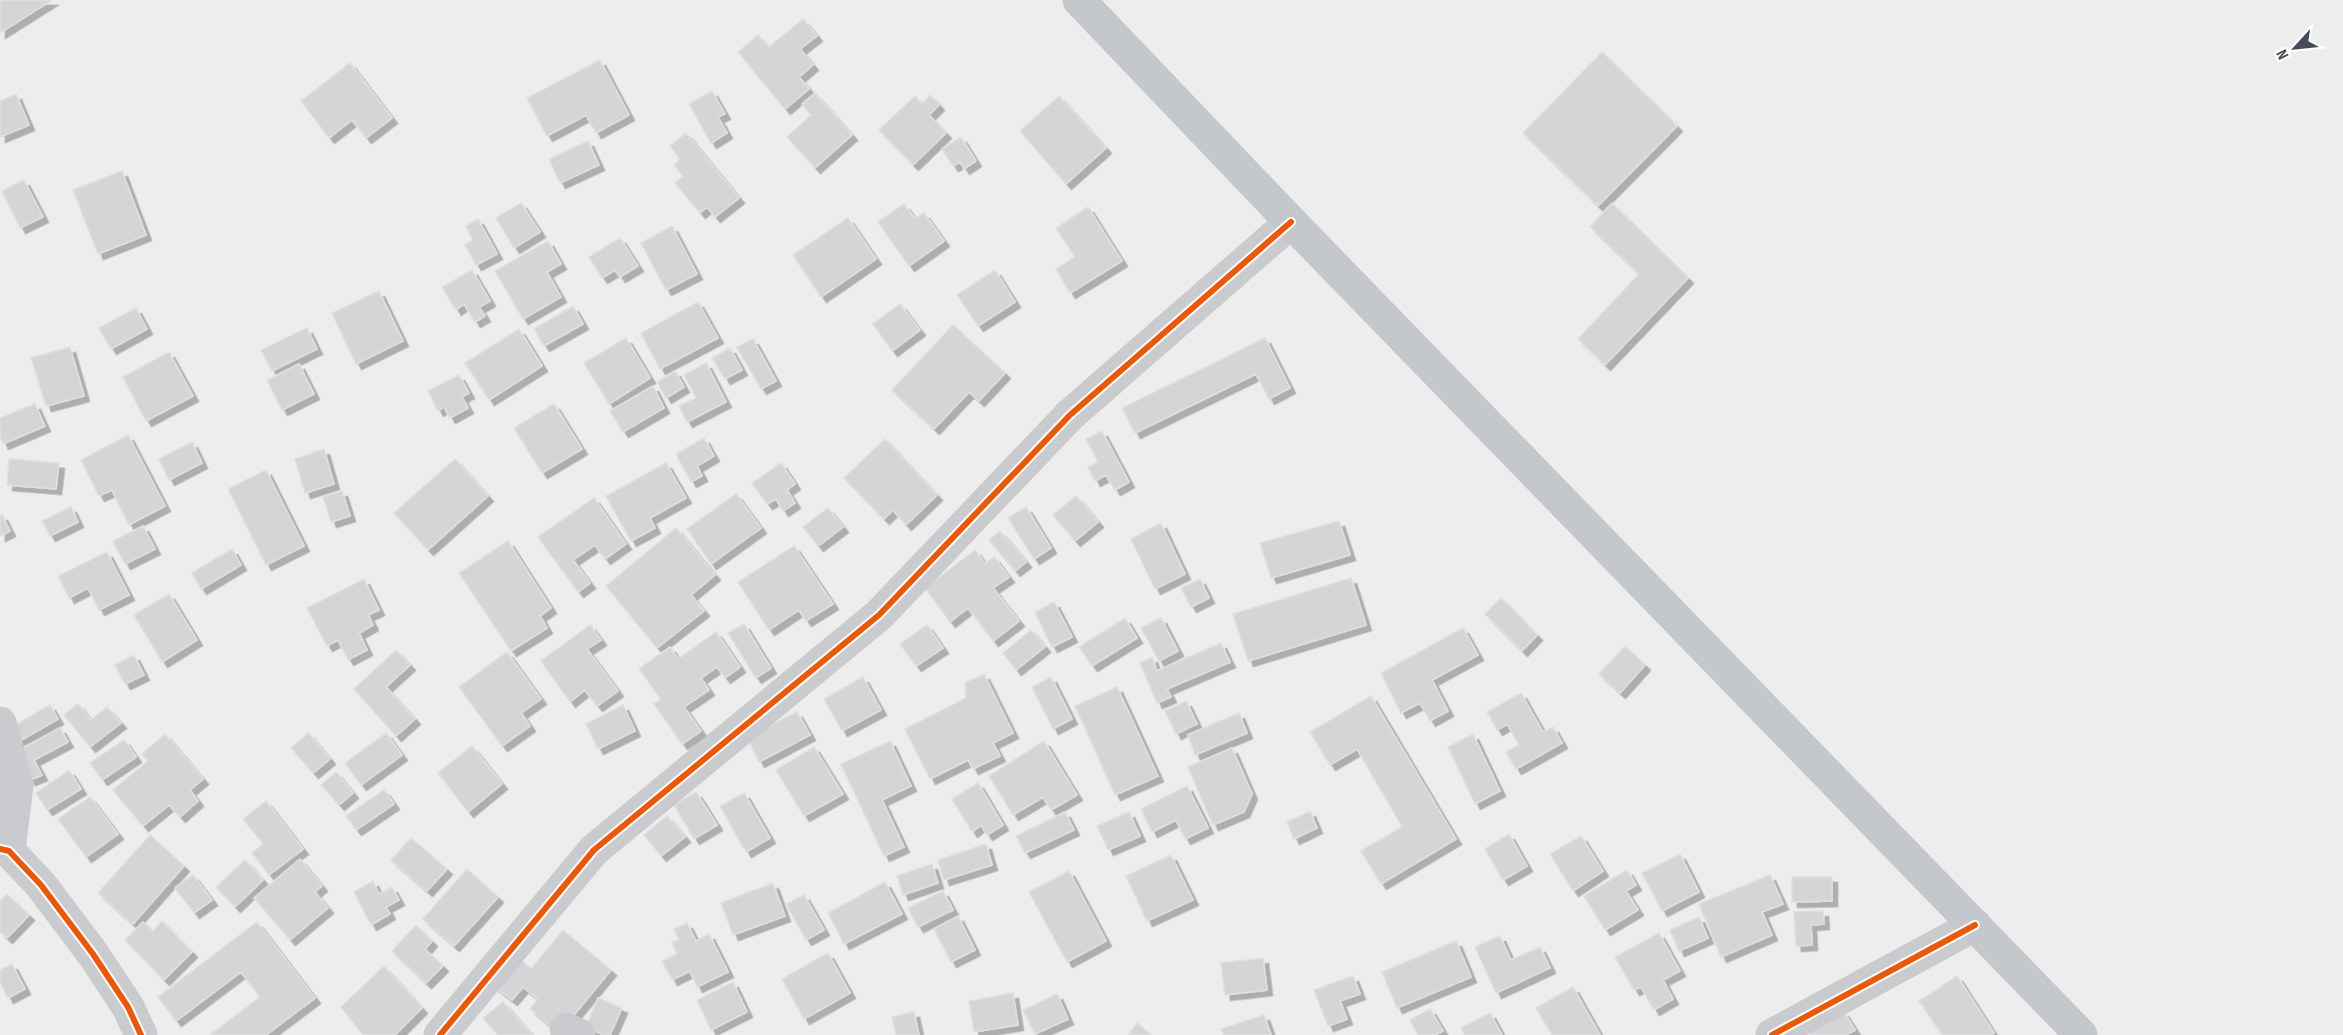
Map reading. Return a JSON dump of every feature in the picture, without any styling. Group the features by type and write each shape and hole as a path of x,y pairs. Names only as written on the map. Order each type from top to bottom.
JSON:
{"main road":[{"path":"1079,0 1291,222 2081,1035"}],"street":[{"path":"440,1035 594,850 879,615 1070,415 1291,222"},
{"path":"0,723 17,785 5,850 41,885 93,954 128,1007 141,1035"},
{"path":"1772,1035 1975,925"}],"building":[{"path":"0,0 52,0 0,33"},
{"path":"803,19 817,36 800,49 813,65 799,77 809,89 785,109 738,52 758,35 769,47"},
{"path":"1602,52 1677,126 1598,206 1523,133"},
{"path":"600,60 629,115 596,133 586,115 547,136 527,98"},
{"path":"350,63 392,118 366,138 352,120 329,138 301,101"},
{"path":"712,91 725,114 718,117 727,133 711,143 689,104"},
{"path":"815,93 852,135 815,168 787,137 811,115 802,104"},
{"path":"16,94 29,125 0,137 0,101"},
{"path":"930,95 939,105 929,115 946,133 913,165 879,130 915,96 922,104"},
{"path":"1059,96 1106,148 1066,184 1020,131"},
{"path":"686,133 739,198 715,217 707,207 700,213 675,183 683,176 674,165 680,159 670,146"},
{"path":"961,137 976,161 964,169 960,162 953,166 942,149"},
{"path":"588,141 599,165 560,183 549,159"},
{"path":"122,171 146,235 98,254 73,190"},
{"path":"24,180 43,217 20,228 2,191"},
{"path":"521,203 540,232 514,248 496,218"},
{"path":"1612,203 1688,278 1605,365 1578,339 1639,274 1590,227"},
{"path":"904,204 915,219 924,213 944,241 909,266 878,222"},
{"path":"1088,207 1122,261 1070,293 1056,269 1075,257 1056,228"},
{"path":"848,218 876,259 821,297 793,255"},
{"path":"478,219 497,254 476,265 465,245 473,240 466,226"},
{"path":"672,226 697,274 666,290 641,243"},
{"path":"620,238 638,266 620,277 615,270 602,278 589,257"},
{"path":"548,241 561,264 547,272 561,297 523,319 495,271"},
{"path":"472,270 490,301 479,307 485,316 475,322 464,304 456,310 442,287"},
{"path":"995,270 1015,302 978,326 957,295"},
{"path":"379,291 403,341 356,364 332,313"},
{"path":"698,302 718,338 660,369 641,333"},
{"path":"900,304 920,330 892,351 873,324"},
{"path":"573,306 583,324 544,346 534,329"},
{"path":"136,308 147,329 111,349 99,328"},
{"path":"953,325 1005,373 979,401 969,392 934,429 892,390"},
{"path":"307,328 317,349 272,371 261,350"},
{"path":"519,329 542,366 489,400 465,363"},
{"path":"626,338 650,378 609,404 584,363"},
{"path":"1265,338 1290,388 1269,399 1256,374 1135,433 1122,408"},
{"path":"753,339 776,381 761,389 737,347"},
{"path":"70,347 84,396 46,406 31,358"},
{"path":"730,348 742,370 725,379 712,358"},
{"path":"169,352 193,396 146,421 123,377"},
{"path":"706,363 726,402 687,422 679,406 696,398 684,375"},
{"path":"299,364 314,394 282,410 267,380"},
{"path":"675,371 684,387 666,398 657,382"},
{"path":"459,375 469,393 462,397 468,408 450,418 444,407 438,411 428,391"},
{"path":"653,386 664,408 623,432 610,411"},
{"path":"35,404 45,426 3,444 0,436 0,418"},
{"path":"554,404 582,449 542,473 514,428"},
{"path":"1102,431 1129,482 1115,490 1106,475 1095,481 1088,467 1098,462 1086,439"},
{"path":"128,435 165,506 129,525 112,490 99,496 81,460"},
{"path":"704,438 714,456 697,466 702,476 691,482 676,454"},
{"path":"885,439 937,495 906,525 893,510 884,519 844,478"},
{"path":"192,442 202,463 169,480 159,459"},
{"path":"324,449 334,484 305,493 295,459"},
{"path":"9,459 59,463 56,489 7,485"},
{"path":"455,459 488,496 428,550 394,513"},
{"path":"666,463 686,498 650,518 655,528 631,541 606,496"},
{"path":"781,463 795,484 787,490 795,503 783,511 776,499 767,504 752,483"},
{"path":"266,470 304,546 266,565 228,489"},
{"path":"342,491 350,516 331,522 323,497"},
{"path":"736,494 761,528 711,564 687,529"},
{"path":"1076,496 1098,522 1075,541 1053,515"},
{"path":"594,498 626,544 605,559 595,545 573,560 590,583 578,592 538,537"},
{"path":"71,507 78,522 50,536 42,521"},
{"path":"1026,507 1051,548 1034,559 1008,518"},
{"path":"828,508 843,527 818,546 803,527"},
{"path":"2,515 10,531 0,536 0,516"},
{"path":"1339,521 1350,555 1271,578 1260,543"},
{"path":"1161,523 1185,574 1155,589 1131,539"},
{"path":"143,526 155,549 125,564 113,541"},
{"path":"676,528 715,575 691,595 704,611 657,648 606,586"},
{"path":"1000,531 1026,562 1015,571 989,540"},
{"path":"508,541 551,608 540,616 547,628 511,651 459,573"},
{"path":"794,546 833,604 806,621 799,610 769,630 738,582"},
{"path":"232,549 241,565 201,589 192,573"},
{"path":"975,550 985,564 994,557 1009,577 993,588 1019,621 993,641 968,608 950,622 925,588"},
{"path":"107,552 129,595 99,610 88,588 69,598 58,576"},
{"path":"1351,578 1366,625 1248,661 1233,614"},
{"path":"364,579 379,610 368,615 373,625 359,633 367,650 348,660 338,640 327,646 307,608"},
{"path":"1200,579 1209,598 1191,607 1181,588"},
{"path":"169,594 197,640 162,662 134,615"},
{"path":"1501,598 1537,635 1522,651 1485,614"},
{"path":"1054,602 1072,637 1052,647 1035,612"},
{"path":"1125,618 1137,638 1092,666 1079,647"},
{"path":"1161,618 1178,651 1159,661 1141,628"},
{"path":"744,624 771,668 756,678 728,633"},
{"path":"590,625 601,640 587,649 618,691 597,706 585,690 570,702 541,661"},
{"path":"927,625 943,648 916,666 900,644"},
{"path":"1463,628 1478,655 1432,680 1448,711 1430,721 1420,703 1401,713 1381,673"},
{"path":"1031,630 1045,647 1016,670 1003,653"},
{"path":"716,632 740,667 725,678 717,667 701,678 709,690 684,707 701,731 682,744 654,704 661,699 639,669 670,647 678,659"},
{"path":"1221,643 1230,662 1167,689 1171,697 1157,703 1140,663 1152,657 1157,671"},
{"path":"1625,646 1645,665 1620,693 1599,674"},
{"path":"396,650 410,665 386,687 415,719 396,736 354,689"},
{"path":"507,652 541,699 521,713 530,726 502,746 459,687"},
{"path":"134,655 144,675 125,684 115,665"},
{"path":"984,674 1013,733 993,743 1000,756 973,769 968,760 930,779 905,729 966,698 965,683"},
{"path":"863,677 881,710 842,731 824,699"},
{"path":"1051,677 1072,719 1053,729 1032,687"},
{"path":"1117,687 1158,776 1115,795 1075,706"},
{"path":"1521,693 1543,732 1553,727 1562,743 1516,769 1506,752 1519,745 1507,724 1497,730 1487,712"},
{"path":"1371,696 1456,839 1381,884 1361,851 1402,827 1357,749 1330,765 1310,732"},
{"path":"1186,701 1197,724 1176,734 1165,711"},
{"path":"78,704 91,720 107,707 121,723 90,747 64,715"},
{"path":"50,705 58,719 18,742 10,728"},
{"path":"623,705 635,731 598,749 586,724"},
{"path":"797,712 810,735 759,762 747,737"},
{"path":"1239,713 1247,733 1195,755 1188,735"},
{"path":"60,728 68,742 34,760 42,775 30,780 15,752"},
{"path":"308,733 330,759 313,773 291,748"},
{"path":"386,733 402,755 361,785 345,763"},
{"path":"165,734 203,779 190,790 198,801 180,817 169,805 143,826 113,790 148,761 142,754"},
{"path":"1473,734 1500,791 1475,804 1448,747"},
{"path":"124,740 136,757 102,780 90,763"},
{"path":"890,741 911,786 882,800 904,847 884,856 841,764"},
{"path":"1044,741 1077,795 1051,810 1043,797 1013,815 989,776"},
{"path":"472,746 502,784 468,812 438,773"},
{"path":"814,747 843,794 804,816 776,770"},
{"path":"1232,748 1252,794 1244,812 1213,825 1188,767"},
{"path":"69,770 81,789 47,810 36,793"},
{"path":"336,772 353,793 339,805 321,785"},
{"path":"978,783 1003,825 987,835 981,825 972,832 952,799"},
{"path":"1187,786 1208,828 1185,839 1176,820 1152,832 1141,809"},
{"path":"384,790 394,804 356,830 346,816"},
{"path":"696,792 717,825 694,839 674,805"},
{"path":"744,793 770,838 746,852 720,806"},
{"path":"90,797 118,834 86,857 58,819"},
{"path":"266,801 303,849 269,875 252,853 263,844 243,819"},
{"path":"1310,811 1317,828 1294,839 1287,822"},
{"path":"1065,812 1074,830 1025,853 1016,836"},
{"path":"1129,812 1140,836 1108,850 1097,826"},
{"path":"667,816 685,837 661,856 644,835"},
{"path":"1509,834 1527,866 1503,880 1485,849"},
{"path":"150,835 184,866 133,924 98,893"},
{"path":"1581,836 1603,871 1573,891 1550,854"},
{"path":"411,838 447,869 427,891 391,860"},
{"path":"986,844 992,865 944,880 938,860"},
{"path":"1680,854 1699,892 1662,911 1642,873"},
{"path":"1171,855 1193,900 1147,921 1126,876"},
{"path":"300,859 322,886 315,892 328,908 290,940 254,898"},
{"path":"245,860 263,880 235,907 216,887"},
{"path":"932,864 938,883 903,895 897,876"},
{"path":"467,869 498,897 454,946 423,919"},
{"path":"1627,870 1636,885 1626,891 1638,910 1605,930 1584,896"},
{"path":"1069,871 1106,941 1067,962 1029,892"},
{"path":"193,875 212,900 194,913 175,888"},
{"path":"1770,875 1783,904 1762,912 1772,935 1721,957 1699,904"},
{"path":"1792,877 1832,877 1832,901 1792,902"},
{"path":"373,881 379,894 392,887 399,900 386,907 390,914 371,925 354,892"},
{"path":"885,882 902,914 844,944 828,913"},
{"path":"773,883 785,916 733,935 721,903"},
{"path":"943,891 953,910 918,927 908,908"},
{"path":"7,894 29,915 7,938 0,932 0,901"},
{"path":"804,895 824,930 806,940 786,904"},
{"path":"1823,911 1824,924 1811,925 1812,945 1796,946 1794,912"},
{"path":"958,916 975,950 951,962 934,929"},
{"path":"1699,917 1708,938 1679,951 1670,930"},
{"path":"162,921 192,952 164,980 125,940 143,922 153,931"},
{"path":"257,922 315,998 266,1035 210,1035 260,997 241,972 176,1021 158,997"},
{"path":"687,923 696,941 709,934 728,972 697,987 690,971 672,980 662,961 677,954 672,942 679,940 674,929"},
{"path":"416,925 432,941 425,949 443,966 426,983 392,951"},
{"path":"563,930 611,970 559,1033 530,1009 538,999 523,987 512,1000 494,986 517,957 531,969"},
{"path":"1659,933 1680,971 1663,980 1673,999 1654,1010 1641,987 1634,990 1615,957"},
{"path":"1500,936 1511,960 1540,947 1550,968 1496,993 1475,947"},
{"path":"1456,941 1471,977 1397,1008 1382,972"},
{"path":"828,953 850,993 804,1019 782,979"},
{"path":"1263,958 1267,990 1225,995 1221,963"},
{"path":"12,964 25,989 8,998 0,982 0,970"},
{"path":"384,966 422,1008 395,1035 363,1035 341,1007"},
{"path":"1353,976 1360,994 1340,1001 1347,1019 1328,1026 1314,990"},
{"path":"1957,976 1994,1033 1990,1035 1942,1035 1919,1001"},
{"path":"733,982 747,1012 711,1030 697,1000"},
{"path":"1573,987 1600,1035 1552,1035 1536,1008"},
{"path":"1013,993 1018,1025 974,1032 969,1001"},
{"path":"1057,994 1068,1019 1035,1034 1023,1010"},
{"path":"598,998 622,1008 610,1035 604,1035 586,1027"},
{"path":"503,1002 532,1035 498,1035 483,1018"},
{"path":"1430,1009 1443,1031 1435,1035 1418,1035 1410,1020"},
{"path":"1843,1011 1855,1030 1846,1035 1810,1035 1808,1031"},
{"path":"914,1012 919,1035 896,1035 892,1017"},
{"path":"1490,1013 1502,1035 1465,1035 1461,1028"},
{"path":"1264,1015 1271,1035 1224,1035 1221,1029"},
{"path":"1137,1023 1151,1035 1128,1035"}],"cycle path":[{"path":"440,1035 594,850 879,615 1070,415 1291,222"},
{"path":"0,849 9,851 41,885 93,954 128,1007 141,1035"},
{"path":"1772,1035 1975,925"}]}
